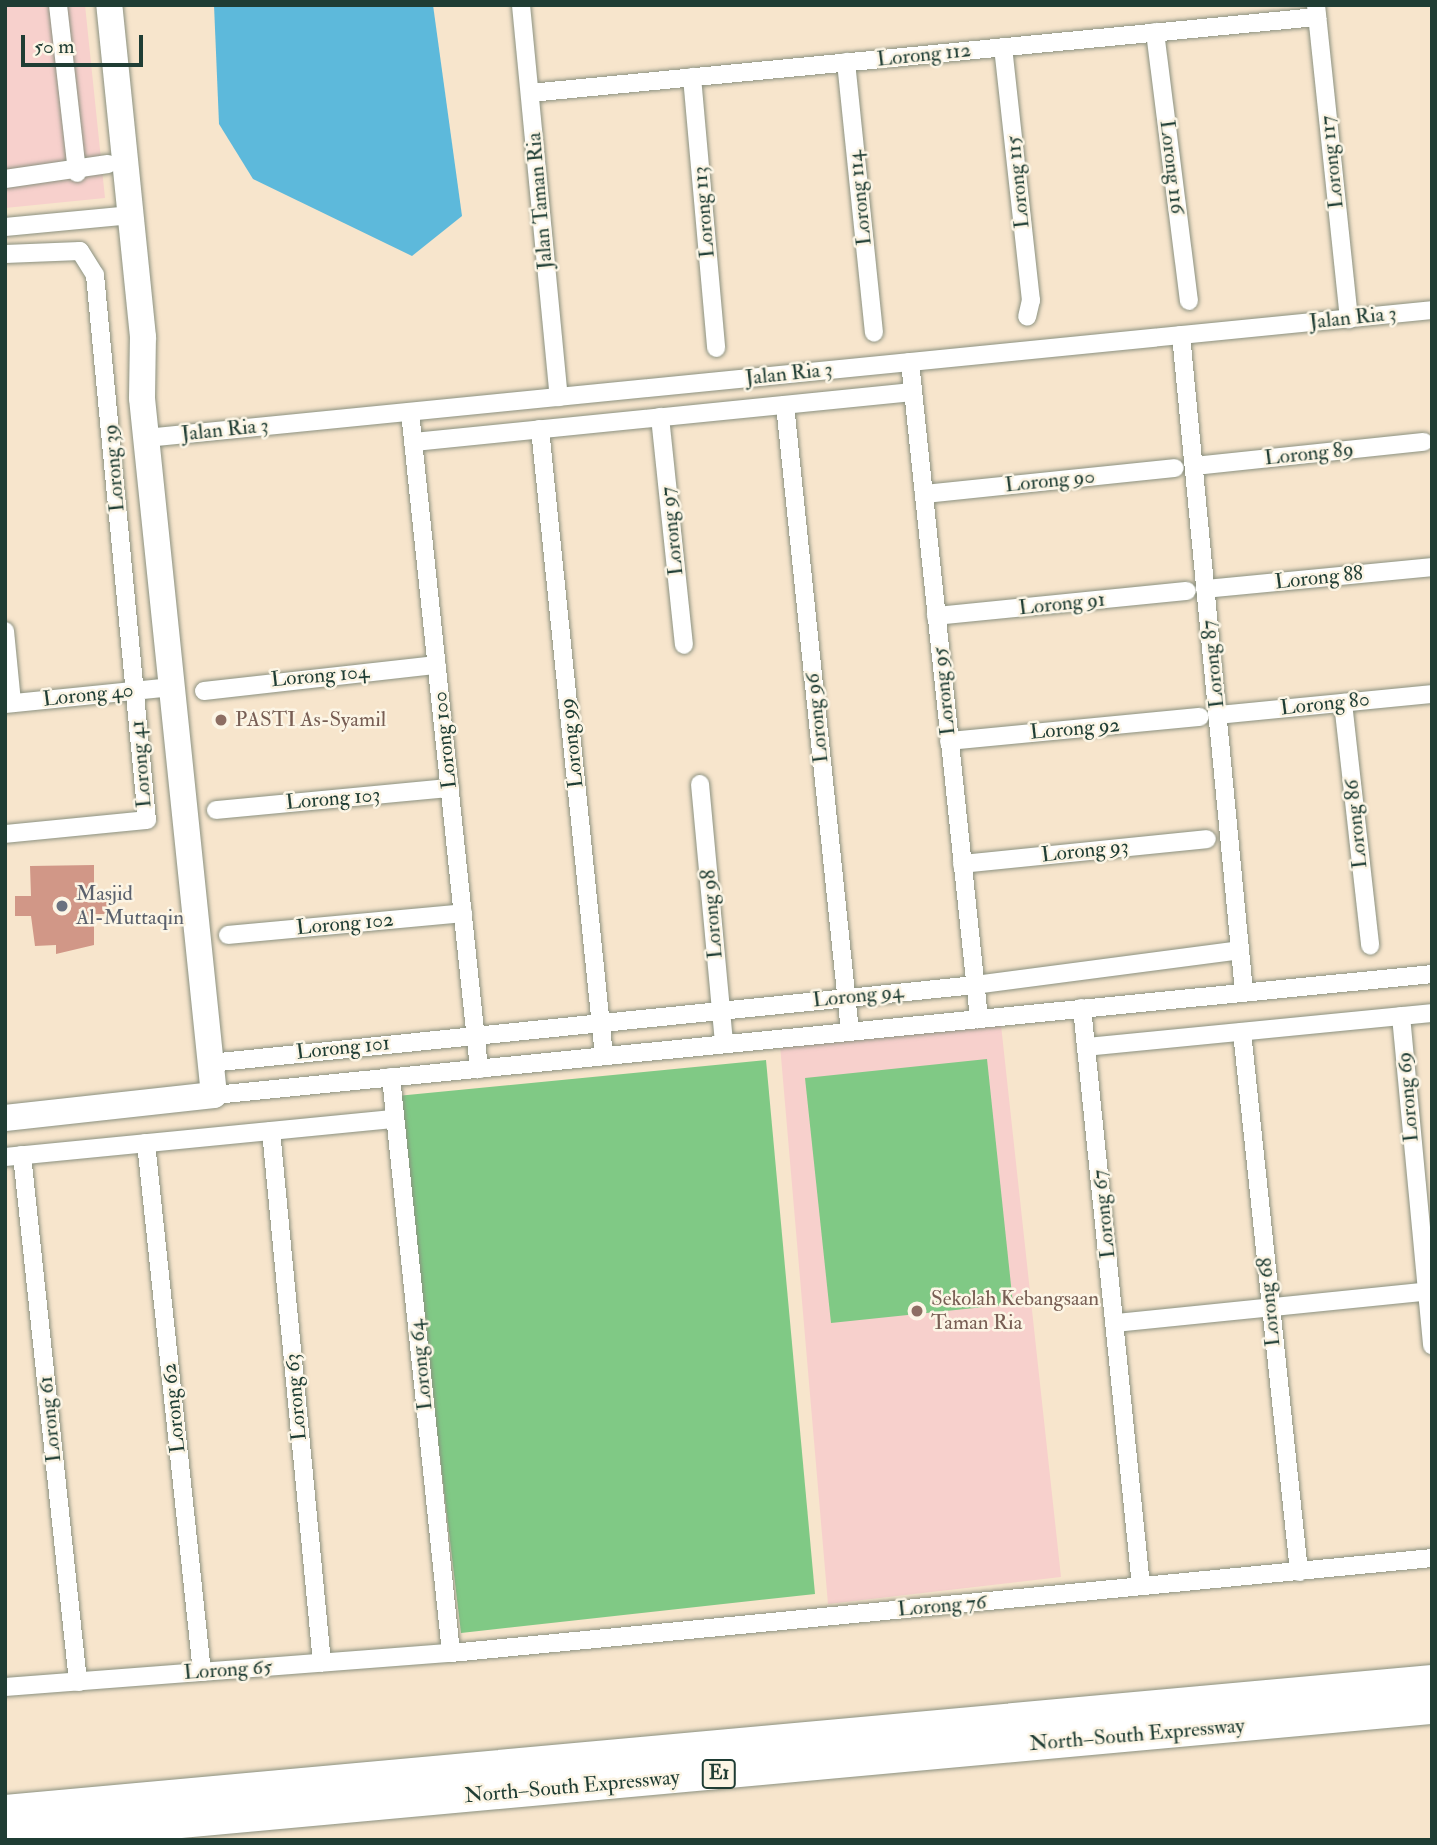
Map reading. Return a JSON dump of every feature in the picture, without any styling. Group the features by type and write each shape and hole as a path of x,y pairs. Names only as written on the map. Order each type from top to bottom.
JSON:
{"highway":[{"name":"North–South Expressway","path":"5,1811 1432,1681"},
{"name":"North–South Expressway","path":"5,1837 1432,1707"}],"street":[{"path":"58,5 77,173"},
{"path":"92,5 108,164 122,216"},
{"path":"109,5 122,216 125,338 142,398 214,1095"},
{"name":"Jalan Taman Ria","path":"521,5 559,397"},
{"name":"Lorong 112","path":"530,93 1155,32 1317,11"},
{"name":"Lorong 117","path":"1317,11 1349,319"},
{"name":"Lorong 116","path":"1155,32 1189,301"},
{"name":"Lorong 115","path":"1003,47 1031,300 1027,317"},
{"name":"Lorong 114","path":"846,62 874,333"},
{"name":"Lorong 113","path":"692,77 716,348"},
{"path":"5,179 77,173 108,164"},
{"path":"5,227 122,216"},
{"name":"Lorong 39","path":"5,254 80,251 95,275 134,691"},
{"name":"Jalan Ria 3","path":"146,438 1432,310"},
{"name":"Lorong 87","path":"1181,335 1184,467 1206,589 1209,716 1244,992"},
{"name":"Lorong 95","path":"910,362 979,1019"},
{"path":"414,442 913,392"},
{"name":"Lorong 96","path":"785,405 850,1032"},
{"name":"Lorong 100","path":"410,412 479,1069"},
{"name":"Lorong 97","path":"660,418 684,645"},
{"name":"Lorong 99","path":"540,429 604,1056"},
{"name":"Lorong 89","path":"1184,467 1424,442"},
{"name":"Lorong 90","path":"924,494 1184,467"},
{"name":"Lorong 88","path":"1206,589 1432,566"},
{"name":"Lorong 91","path":"936,616 1187,591"},
{"path":"5,631 9,703"},
{"name":"Lorong 104","path":"204,691 437,665"},
{"name":"Lorong 40","path":"9,703 172,687"},
{"name":"Lorong 41","path":"5,834 147,820 134,691"},
{"name":"Lorong 80","path":"1209,716 1432,694"},
{"name":"Lorong 86","path":"1343,703 1370,945"},
{"name":"Lorong 92","path":"949,741 1209,716"},
{"name":"Lorong 98","path":"700,784 724,1044"},
{"name":"Lorong 103","path":"216,810 450,788"},
{"name":"Lorong 93","path":"962,864 1207,839"},
{"name":"Lorong 102","path":"228,935 463,913"},
{"name":"Lorong 94","path":"475,1033 975,985 1240,950"},
{"path":"5,1118 1432,974"},
{"name":"Lorong 67","path":"1082,1009 1141,1586"},
{"path":"1086,1047 1432,1013"},
{"name":"Lorong 69","path":"1401,1016 1432,1346"},
{"name":"Lorong 68","path":"1242,1032 1269,1309 1299,1572"},
{"name":"Lorong 101","path":"210,1063 475,1033"},
{"name":"Lorong 64","path":"391,1077 452,1653"},
{"path":"14,1156 395,1119"},
{"name":"Lorong 63","path":"271,1131 322,1663"},
{"name":"Lorong 62","path":"146,1143 202,1672"},
{"name":"Lorong 61","path":"14,1156 78,1682"},
{"path":"1116,1323 1429,1292"},
{"name":"Lorong 76","path":"452,1653 1432,1558"},
{"name":"Lorong 65","path":"5,1687 452,1653"}],"shaded area":[{"path":"5,5 85,5 105,198 5,208"},
{"name":"Sekolah Kebangsaan Taman Ria","path":"1001,1025 1061,1577 828,1604 780,1045"}],"green space":[{"path":"987,1059 1013,1304 831,1323 805,1078"},
{"path":"766,1060 815,1594 461,1633 397,1096"}],"water":[{"path":"214,5 433,5 462,216 412,256 253,179 219,124"}],"building":[{"name":"Masjid Al-Muttaqin","path":"94,865 94,899 109,899 109,914 94,914 94,945 56,954 56,945 35,946 31,916 15,916 15,896 31,896 30,866"}],"place":[{"name":"PASTI As-Syamil","path":"221,720"},
{"name":"Masjid Al-Muttaqin","path":"62,906"},
{"name":"Sekolah Kebangsaan Taman Ria","path":"917,1311"}]}
